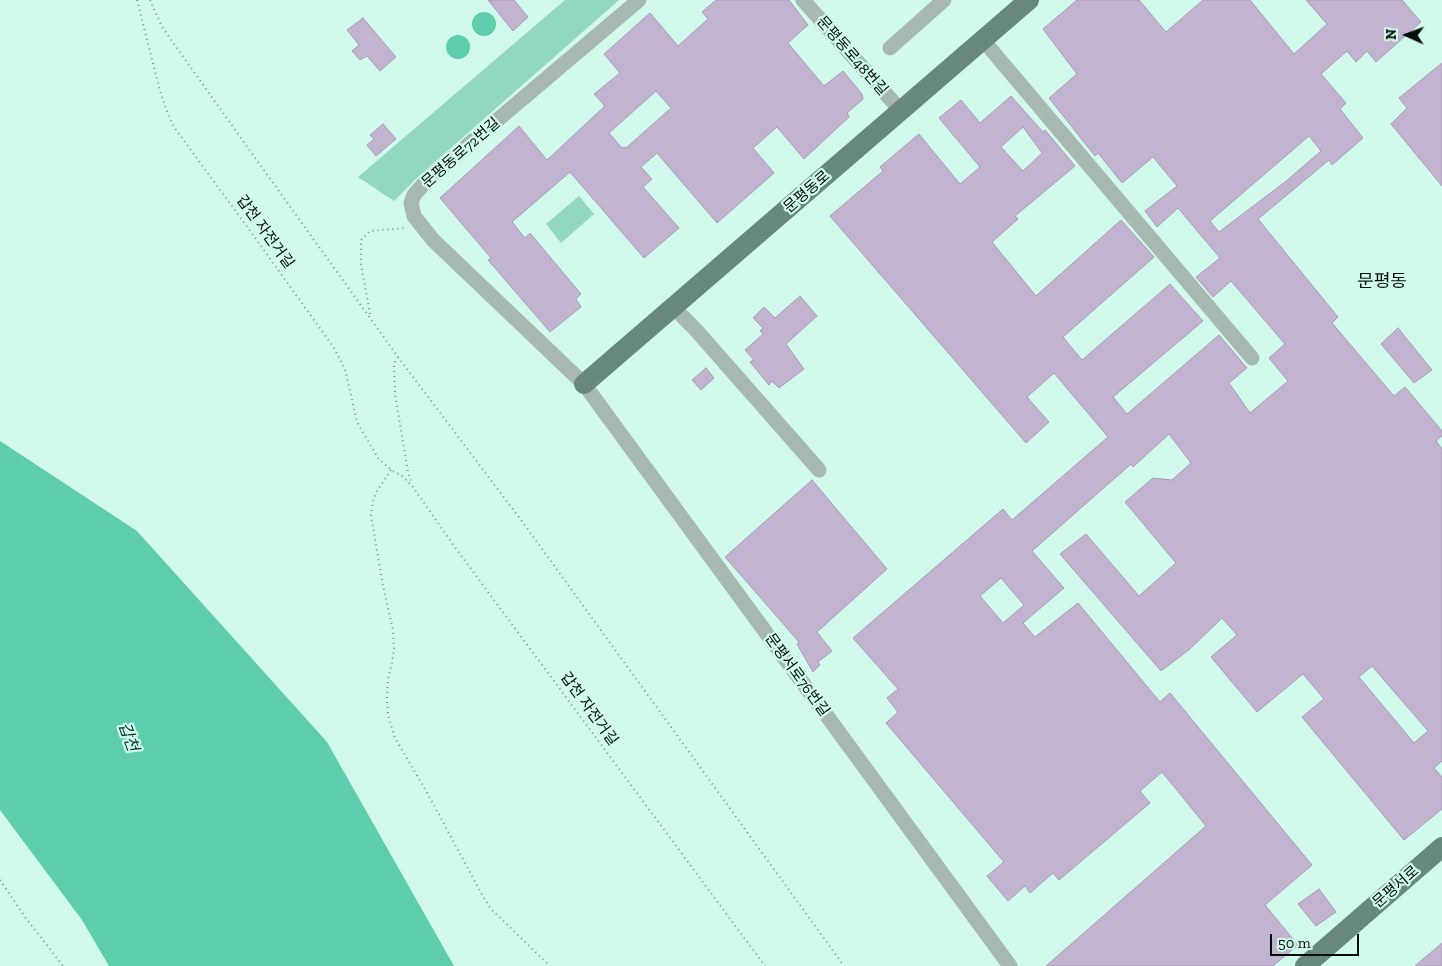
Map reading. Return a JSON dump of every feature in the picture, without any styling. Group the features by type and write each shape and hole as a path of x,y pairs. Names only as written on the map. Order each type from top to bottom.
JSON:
{"main road":[{"name":"문평동로","path":"584,384 1029,0"},
{"name":"문평서로","path":"1306,966 1442,847"}],"street":[{"name":"문평동로72번길","path":"414,216 411,203 414,195 429,178 639,0"},
{"name":"문평동로48번길","path":"803,0 900,111"},
{"path":"890,48 944,0"},
{"path":"984,40 1252,358"},
{"path":"414,216 433,240 584,384"},
{"path":"674,307 819,470"},
{"name":"문평서로76번길","path":"584,384 1010,966"}],"path":[{"name":"갑천 자전거길","path":"138,0 160,91 174,128 262,246 334,348 345,369 353,407 364,437 378,458 413,487 454,546 765,966"},
{"path":"150,0 162,27 243,142 398,357 530,532 844,966"},
{"path":"370,316 361,264 361,240 370,231 405,228 414,216"},
{"path":"398,357 394,364 395,394 408,472 413,487"},
{"path":"391,470 377,491 373,501 371,516 394,649 388,679 388,716 396,738 491,909 550,966"},
{"path":"0,880 25,917 64,966"}],"shaded area":[{"path":"565,0 619,0 419,176 394,201 358,177"},
{"path":"579,196 594,214 561,243 546,224"}],"water":[{"path":"484,12 489,13 495,19 495,29 489,35 484,36 479,35 473,29 472,24 473,19 479,13"},
{"path":"458,35 463,36 469,42 469,52 463,58 458,59 453,58 447,52 446,47 447,42 453,36"},
{"name":"갑천","path":"0,441 137,531 327,742 454,966 109,966 82,920 0,810"}],"building":[{"path":"488,0 514,0 528,17 513,31"},
{"path":"716,0 789,0 808,25 788,43 824,86 843,71 862,94 863,99 847,113 849,117 804,159 777,127 753,148 774,173 717,223 657,153 641,167 652,179 643,187 679,228 644,258 570,172 512,222 525,238 530,233 581,294 576,299 581,307 550,332 488,260 491,258 440,198 519,126 547,160 605,106 594,94 620,73 604,54 650,13 678,46 708,19 702,12","holes":["656,91 671,108 626,148 622,148 609,133"]},
{"path":"1077,0 1139,0 1166,32 1203,0 1250,0 1294,54 1327,24 1306,0 1402,0 1421,22 1376,62 1367,51 1356,62 1347,51 1321,74 1346,103 1340,109 1363,138 1332,165 1329,160 1258,219 1338,317 1332,323 1394,396 1405,387 1442,431 1442,436 1436,441 1442,449 1442,761 1434,768 1442,777 1442,809 1404,840 1302,717 1324,699 1303,674 1257,712 1211,657 1237,635 1222,618 1190,649 1161,671 1060,554 1086,534 1139,596 1176,563 1125,502 1153,478 1172,480 1191,463 1169,434 1133,467 1131,464 1032,551 1064,588 1023,623 1035,637 1078,603 1160,702 1170,693 1312,865 1265,905 1298,945 1273,966 1046,966 1206,826 1162,772 1140,791 1150,803 1059,880 1053,873 1030,893 1025,886 1008,901 987,876 1004,862 886,723 898,712 887,698 898,689 853,638 1003,509 1012,520 1108,437 1054,373 1027,397 1049,422 1026,443 830,216 883,171 880,167 919,134 960,184 980,167 939,118 961,100 980,123 1011,96 1043,132 1045,130 1075,166 1015,216 1018,219 992,242 1036,296 1121,220 1154,257 1063,337 1082,360 1170,284 1203,321 1113,397 1127,414 1219,335 1247,368 1229,383 1250,413 1288,381 1269,358 1285,344 1231,281 1213,297 1196,277 1220,258 1178,208 1157,227 1145,211 1177,186 1153,157 1122,183 1098,153 1095,156 1049,98 1077,74 1043,29","holes":["1023,127 1042,153 1023,171 1001,147","1309,136 1321,151 1285,182 1219,232 1210,221","1001,578 1024,605 1003,623 980,596","1372,666 1428,731 1414,743 1359,677"]},
{"path":"363,18 396,57 380,71 367,56 360,60 352,51 359,45 347,30"},
{"path":"1442,63 1442,186 1391,124 1407,108 1399,98"},
{"path":"383,124 396,139 376,156 367,145 374,139 370,135"},
{"path":"800,296 817,316 786,344 804,369 779,388 772,381 769,385 750,362 754,360 745,350 763,334 760,331 763,328 753,318 764,307 775,318"},
{"path":"1398,328 1432,370 1414,383 1381,344"},
{"path":"706,368 714,378 701,390 692,380"},
{"path":"812,480 887,569 817,632 832,651 818,662 820,665 813,672 797,644 799,642 725,557"},
{"path":"1319,889 1336,912 1316,926 1298,904"},
{"path":"1442,943 1442,966 1415,966"}],"district":[{"name":"문평동","path":"1382,282"}]}
